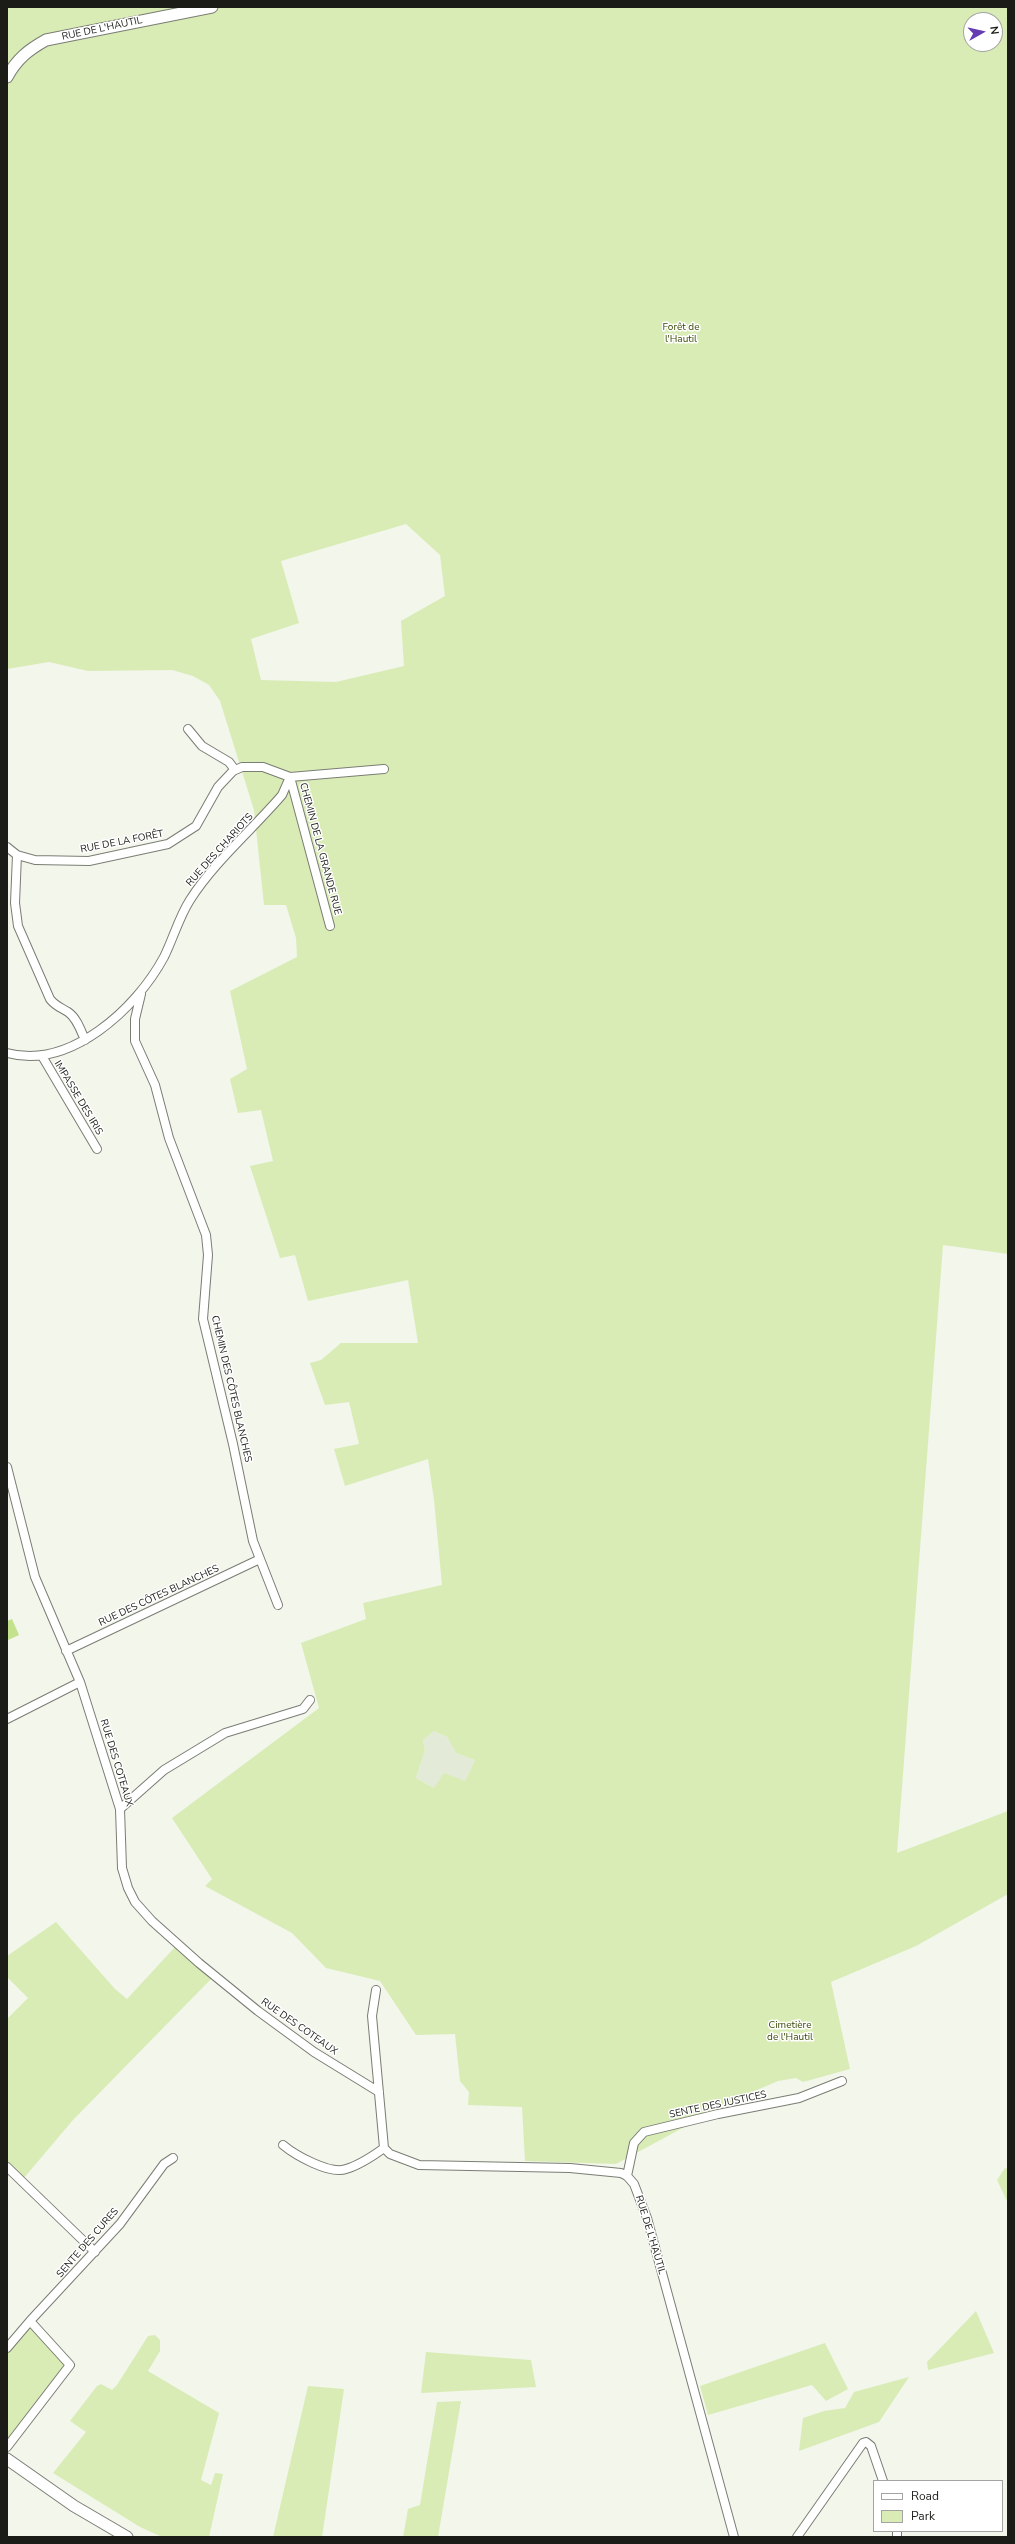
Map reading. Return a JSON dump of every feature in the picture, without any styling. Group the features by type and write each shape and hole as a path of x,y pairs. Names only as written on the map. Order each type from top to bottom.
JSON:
{"main road":[{"name":"RUE DE L'HAUTIL","path":"7,77 13,66 27,50 46,40 212,7"},
{"path":"7,2459 74,2506 127,2537"}],"street":[{"path":"188,729 202,746 229,762 235,770 242,767 263,767 290,777 384,769"},
{"name":"RUE DE LA FORÊT","path":"7,847 17,855 35,860 79,861 141,851 177,840 196,826 218,786 235,770"},
{"name":"CHEMIN DE LA GRANDE RUE","path":"290,777 330,926"},
{"name":"RUE DES CHARIOTS","path":"7,1053 42,1056 62,1050 85,1040 120,1014 141,994 164,958 190,900 282,795 290,777"},
{"path":"17,855 15,903 22,937 50,999 56,1006 70,1013 81,1028 85,1040"},
{"name":"CHEMIN DES CÔTES BLANCHES","path":"141,994 135,1019 135,1041 155,1085 169,1138 206,1235 208,1255 203,1319 253,1541 278,1605"},
{"name":"IMPASSE DES IRIS","path":"42,1056 97,1149"},
{"name":"RUE DES COTEAUX","path":"7,1467 35,1577 80,1682 120,1809 122,1868 128,1888 135,1902 152,1921 258,2011 314,2052 379,2092"},
{"name":"RUE DES CÔTES BLANCHES","path":"66,1651 260,1559"},
{"path":"7,1719 80,1682"},
{"path":"120,1809 164,1770 224,1732 303,1709 310,1700"},
{"path":"376,1990 372,2016 384,2148 390,2154 420,2165 570,2168 627,2176"},
{"name":"SENTE DES JUSTICES","path":"627,2176 634,2143 644,2132 718,2114 799,2098 842,2081"},
{"path":"283,2145 291,2152 323,2167 345,2170 370,2159 384,2148"},
{"name":"SENTE DES CURES","path":"7,2348 30,2321 95,2252 164,2164 174,2158"},
{"path":"7,2167 95,2252"},
{"name":"RUE DE L'HAUTIL","path":"627,2176 634,2184 647,2218 734,2537"},
{"path":"7,2448 70,2365 30,2321"},
{"path":"797,2537 863,2443 866,2442 871,2446 883,2480"}],"shaded area":[{"path":"12,1619 19,1635 8,1640 7,1621"},
{"path":"434,1731 447,1737 456,1753 475,1760 465,1781 434,1788 416,1778 425,1750 423,1740"}],"green space":[{"name":"Forêt de l'Hautil","path":"7,7 1008,7 1008,1254 943,1245 897,1853 1008,1811 1008,1894 916,1946 831,1982 850,2069 803,2082 796,2078 778,2081 736,2099 616,2164 525,2161 522,2107 468,2105 469,2092 460,2081 455,2034 416,2035 380,1981 326,1968 292,1933 205,1886 212,1879 172,1818 319,1708 301,1643 366,1619 363,1603 442,1585 434,1500 428,1459 345,1486 334,1449 359,1444 349,1402 325,1405 310,1363 321,1360 341,1343 418,1343 408,1280 308,1301 295,1255 280,1258 250,1166 273,1161 261,1110 238,1113 230,1079 247,1069 230,991 297,957 296,938 286,905 264,905 254,810 220,701 209,685 193,676 172,670 88,671 49,662 7,669","holes":["406,524 440,555 445,596 401,621 404,666 336,682 261,680 251,639 299,623 281,561","434,1731 447,1737 456,1753 475,1760 465,1781 444,1773 434,1788 416,1778 425,1750 423,1740"]},
{"path":"56,1922 115,1989 127,1999 175,1947 211,1979 73,2120 23,2179 7,2162 7,2019 28,1998 7,1977 7,1956"},
{"path":"1005,2168 1008,2169 1008,2203 997,2180"},
{"path":"976,2311 994,2353 928,2370 927,2362"},
{"path":"30,2321 74,2365 11,2439 7,2436 7,2345"},
{"path":"155,2335 160,2340 160,2351 148,2371 219,2413 201,2480 211,2485 215,2473 223,2474 209,2537 162,2537 140,2527 53,2473 86,2432 70,2421 97,2386 101,2384 112,2390 117,2385 148,2336"},
{"path":"825,2343 848,2389 826,2401 812,2385 708,2415 700,2386"},
{"path":"426,2352 531,2360 536,2387 421,2393"},
{"path":"909,2377 879,2422 799,2451 803,2418 824,2411 845,2408 854,2392"},
{"path":"308,2386 344,2389 322,2537 273,2537"},
{"path":"461,2401 438,2537 403,2537 408,2509 420,2505 437,2402"}],"park label":[{"name":"Cimetière de l'Hautil","path":"790,2032"}]}
